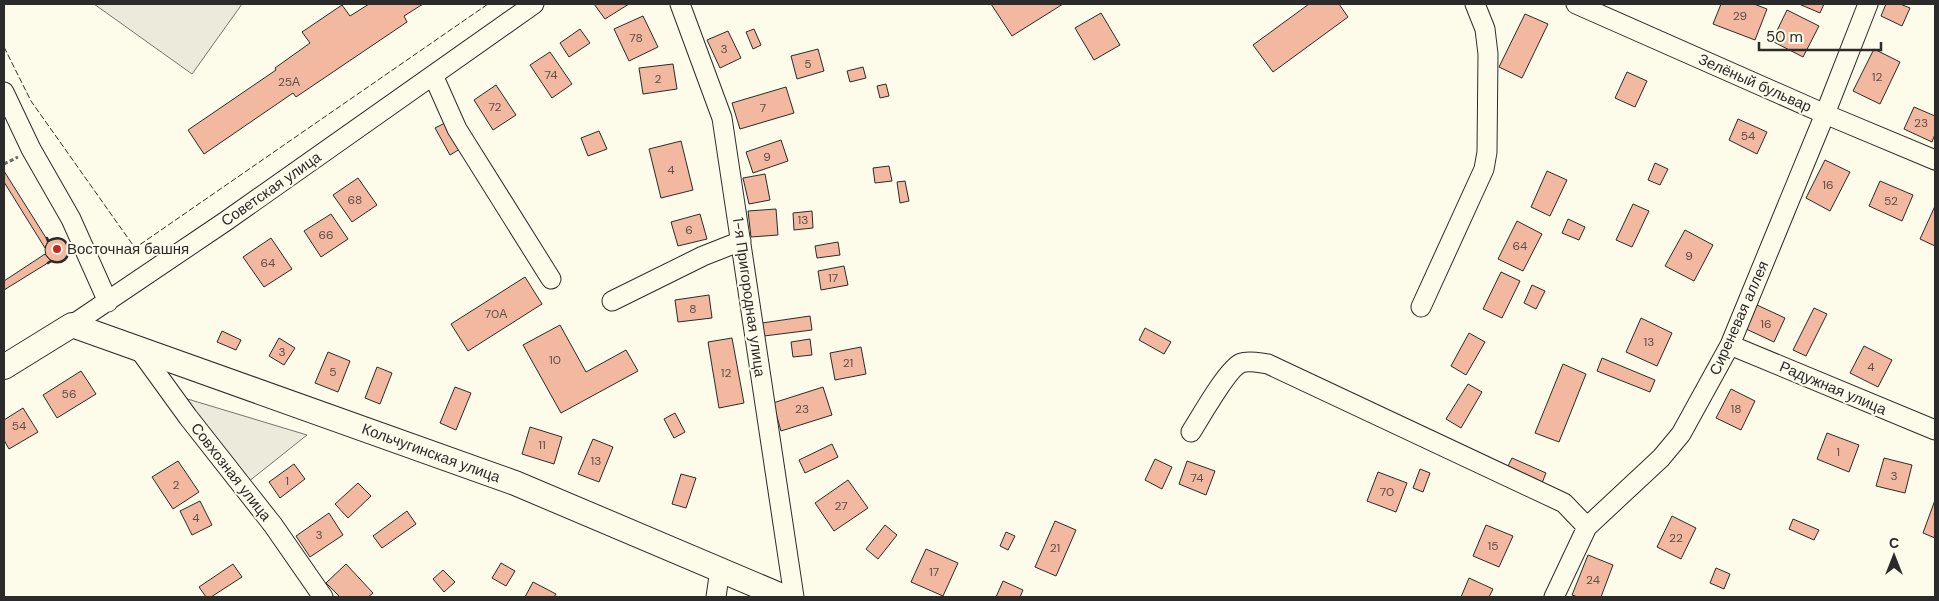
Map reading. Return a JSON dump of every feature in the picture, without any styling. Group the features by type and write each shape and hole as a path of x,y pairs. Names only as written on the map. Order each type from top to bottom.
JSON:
{"main road":[{"name":"Кольчугинская улица","path":"72,325 515,483 784,597"},
{"name":"Советская улица","path":"4,367 72,325"}],"street":[{"name":"Советская улица","path":"72,325 226,221 534,4"},
{"name":"1-я Пригородная улица","path":"680,4 722,118 794,597"},
{"path":"1421,307 1484,168 1488,152 1488,54 1486,30 1475,4"},
{"name":"Зелёный бульвар","path":"1576,4 1825,114 1935,160"},
{"name":"Сиреневая аллея","path":"1554,597 1587,527 1661,458 1681,434 1730,345 1868,4"},
{"path":"433,75 457,129 551,279"},
{"path":"4,92 31,149 71,219 108,302"},
{"path":"612,301 702,256 741,241"},
{"name":"Радужная улица","path":"1730,345 1935,430"},
{"name":"Совхозная улица","path":"138,348 188,418 273,525 323,597"},
{"path":"1191,432 1231,370 1241,363 1268,364 1564,503 1587,527"},
{"path":"716,597 720,569"}],"shaded area":[{"path":"94,4 242,4 192,74"},
{"path":"181,397 307,435 248,482"}],"building":[{"path":"369,4 423,4 404,16 407,22 296,97 293,93 204,154 188,130 276,70 275,68 310,43 302,32 342,5 350,16"},
{"path":"594,4 629,4 605,19"},
{"path":"991,4 1063,4 1012,36"},
{"path":"1309,4 1339,4 1348,17 1273,72 1253,45"},
{"path":"1721,4 1754,4 1767,9 1755,40 1713,24"},
{"path":"1799,4 1824,4 1820,13"},
{"path":"1886,4 1900,4 1910,8 1902,26 1881,16"},
{"path":"1787,10 1819,26 1803,57 1772,41"},
{"path":"1101,13 1120,45 1094,60 1075,28"},
{"path":"1525,14 1548,24 1522,78 1499,67"},
{"path":"643,16 658,47 629,61 614,29"},
{"path":"580,29 590,43 569,57 560,43"},
{"path":"754,29 761,45 753,49 746,32"},
{"path":"728,31 741,58 720,68 707,40"},
{"path":"818,49 824,71 797,79 791,56"},
{"path":"1874,49 1900,62 1880,104 1853,91"},
{"path":"550,52 572,84 552,98 530,65"},
{"path":"673,64 677,89 643,94 639,68"},
{"path":"863,67 866,78 850,82 847,71"},
{"path":"1627,72 1647,81 1635,107 1615,98"},
{"path":"886,84 889,96 880,98 877,86"},
{"path":"496,85 516,115 493,130 474,100"},
{"path":"786,87 794,113 740,129 732,103"},
{"path":"1914,107 1935,116 1935,134 1932,142 1904,129"},
{"path":"1738,119 1767,132 1757,154 1729,140"},
{"path":"445,123 460,149 450,155 435,128"},
{"path":"599,131 607,149 588,156 581,138"},
{"path":"781,140 788,161 753,173 746,152"},
{"path":"681,141 693,190 661,198 649,149"},
{"path":"1825,160 1850,172 1830,211 1806,198"},
{"path":"1655,163 1668,169 1660,185 1648,180"},
{"path":"889,166 892,181 875,183 873,168"},
{"path":"4,171 48,241 45,248 4,182"},
{"path":"1547,171 1567,180 1550,216 1531,207"},
{"path":"765,174 770,200 749,204 743,178"},
{"path":"358,178 377,205 352,222 333,195"},
{"path":"905,181 909,201 900,203 897,182"},
{"path":"1880,181 1913,195 1902,221 1869,206"},
{"path":"1633,204 1649,211 1632,247 1616,240"},
{"path":"1935,206 1935,246 1920,239"},
{"path":"776,209 778,235 751,237 748,211"},
{"path":"812,211 813,228 794,230 793,213"},
{"path":"331,214 348,239 321,257 304,231"},
{"path":"700,214 707,239 678,246 671,222"},
{"path":"1568,219 1585,227 1579,240 1562,233"},
{"path":"1517,221 1542,234 1523,271 1498,259"},
{"path":"1685,230 1713,245 1694,281 1665,266"},
{"name":"Восточная башня","path":"57,238 66,241 69,250 66,259 57,262 48,259 45,250 48,241"},
{"path":"271,238 292,269 264,287 243,257"},
{"path":"838,242 840,255 817,258 815,246"},
{"path":"45,254 51,261 4,290 4,281"},
{"path":"844,266 848,285 821,290 818,271"},
{"path":"1501,272 1520,281 1502,318 1483,309"},
{"path":"525,277 542,304 468,351 451,324"},
{"path":"1532,285 1545,291 1536,309 1524,303"},
{"path":"709,295 712,318 678,322 675,300"},
{"path":"1757,305 1785,318 1774,342 1746,329"},
{"path":"1814,308 1827,314 1806,356 1793,350"},
{"path":"810,316 812,330 764,336 762,323"},
{"path":"1641,318 1672,333 1657,366 1626,352"},
{"path":"560,325 586,372 626,350 638,371 561,413 523,345"},
{"path":"1145,328 1171,342 1164,354 1139,340"},
{"path":"222,331 241,340 236,350 217,342"},
{"path":"1469,333 1485,342 1466,375 1451,366"},
{"path":"279,338 295,348 284,365 269,356"},
{"path":"732,338 744,403 719,408 708,342"},
{"path":"810,339 812,355 793,357 791,342"},
{"path":"1864,346 1892,360 1878,387 1850,373"},
{"path":"861,347 866,374 835,380 830,353"},
{"path":"328,352 350,361 338,392 315,383"},
{"path":"1602,358 1655,380 1650,392 1597,371"},
{"path":"1563,364 1586,374 1559,442 1535,433"},
{"path":"377,367 392,373 380,404 365,398"},
{"path":"81,371 96,394 57,418 43,395"},
{"path":"1468,384 1482,392 1461,428 1446,419"},
{"path":"455,387 471,393 456,430 440,423"},
{"path":"823,387 832,415 781,431 773,403"},
{"path":"1731,389 1755,401 1741,430 1716,418"},
{"path":"23,408 38,432 9,449 4,440 4,420"},
{"path":"675,413 685,432 674,438 664,419"},
{"path":"530,427 562,437 554,464 522,454"},
{"path":"1827,433 1859,445 1849,472 1817,459"},
{"path":"593,439 613,447 599,482 578,474"},
{"path":"832,444 838,457 805,473 799,460"},
{"path":"1512,458 1546,473 1542,483 1507,468"},
{"path":"1884,458 1912,465 1905,493 1876,486"},
{"path":"1155,459 1172,467 1162,489 1145,480"},
{"path":"178,461 199,492 173,509 152,477"},
{"path":"1187,461 1215,471 1206,495 1179,484"},
{"path":"294,464 305,479 280,498 269,482"},
{"path":"1420,469 1430,473 1423,492 1413,488"},
{"path":"1378,472 1407,483 1396,512 1367,501"},
{"path":"681,474 696,478 686,508 672,504"},
{"path":"848,480 868,508 834,531 815,503"},
{"path":"358,483 371,496 348,518 335,504"},
{"path":"1935,500 1935,538 1923,533"},
{"path":"200,501 212,525 192,535 180,511"},
{"path":"407,511 416,524 382,548 373,536"},
{"path":"329,513 343,535 310,557 296,536"},
{"path":"1672,516 1696,528 1681,559 1657,547"},
{"path":"1793,519 1819,530 1814,540 1789,529"},
{"path":"1055,521 1076,530 1056,576 1035,567"},
{"path":"885,525 897,535 878,559 866,549"},
{"path":"1486,525 1513,536 1499,567 1473,556"},
{"path":"1006,532 1015,536 1008,550 1000,546"},
{"path":"926,549 958,563 943,596 911,582"},
{"path":"1588,555 1613,565 1601,597 1578,597 1572,595"},
{"path":"501,563 515,571 506,586 492,578"},
{"path":"233,564 242,577 211,597 206,597 199,587"},
{"path":"346,564 373,593 368,597 340,597 326,583"},
{"path":"1716,568 1730,574 1724,589 1710,583"},
{"path":"443,570 455,582 444,592 433,579"},
{"path":"1469,578 1493,589 1489,597 1461,597"},
{"path":"1003,581 1023,590 1020,597 996,597"},
{"path":"533,582 556,594 554,597 525,597"}],"fence":[{"path":"4,47 31,101 135,248 488,4"}],"wall":[{"path":"47,238 48,241 56,238 63,239 68,249 68,255 65,260 48,263"}],"place":[{"name":"Восточная башня","path":"57,249"}]}
